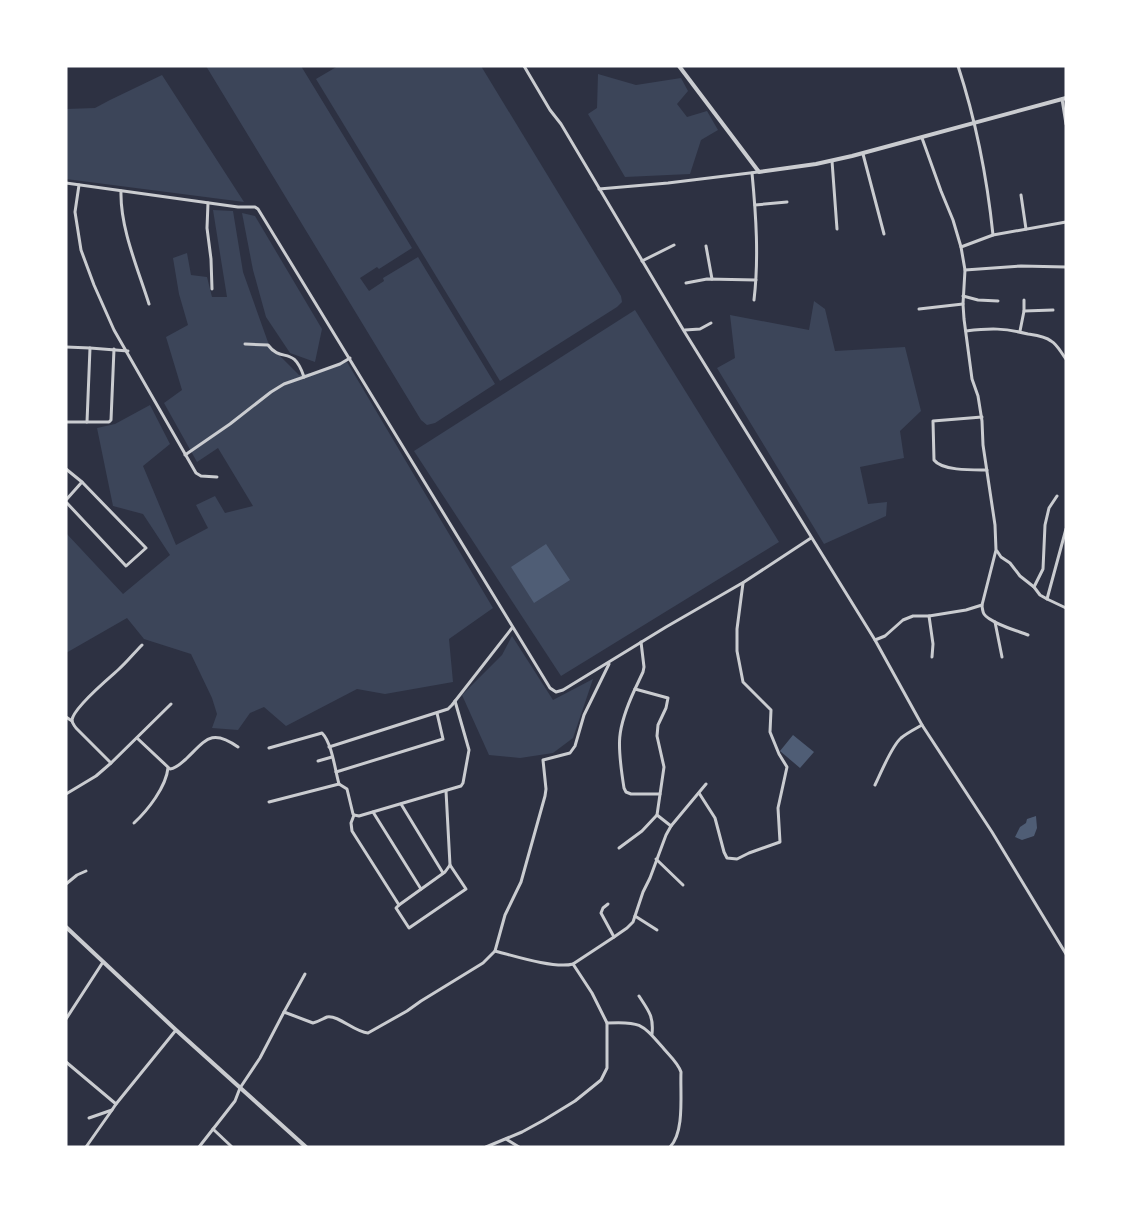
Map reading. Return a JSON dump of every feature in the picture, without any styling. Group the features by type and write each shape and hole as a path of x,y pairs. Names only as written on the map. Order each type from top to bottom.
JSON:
{"street":[{"path":"524,66 875,640 922,725 992,832 1066,954"},
{"path":"679,66 759,172"},
{"path":"958,66 975,123 984,165 993,235"},
{"path":"599,189 668,183 832,161 1064,98 1066,124"},
{"path":"922,138 952,220 965,270 963,304 966,331 972,379 982,417 983,445 995,525 996,550 982,605 984,615 995,622 1028,635"},
{"path":"863,154 884,234"},
{"path":"832,161 837,229"},
{"path":"752,172 757,251 754,300"},
{"path":"66,183 258,209 550,688 556,692 563,690 744,582 811,538"},
{"path":"79,185 75,212 81,250 114,330 196,473 201,476 217,477"},
{"path":"121,191 121,204 128,237 149,304"},
{"path":"1021,195 1026,229"},
{"path":"755,205 787,202"},
{"path":"208,203 207,228 212,289"},
{"path":"961,248 993,235 1066,222"},
{"path":"642,261 674,245"},
{"path":"705,246 712,279"},
{"path":"965,270 1021,266 1066,267"},
{"path":"686,283 712,279 756,280"},
{"path":"963,296 978,300 998,301"},
{"path":"1020,331 1024,300"},
{"path":"919,309 963,304"},
{"path":"1024,311 1053,310"},
{"path":"684,331 700,329 711,323"},
{"path":"966,331 990,328 1020,331 1050,340 1066,359"},
{"path":"245,344 268,345 278,354 291,356 298,363 304,377"},
{"path":"66,347 128,351"},
{"path":"87,422 90,348"},
{"path":"66,422 109,422 111,420 114,349"},
{"path":"185,455 271,392 285,384 340,364 350,358"},
{"path":"982,417 933,421 934,460 937,464 944,466 987,471"},
{"path":"66,469 82,482 146,548 126,566 66,501 82,482"},
{"path":"1034,587 1043,569 1045,525 1049,508 1057,496"},
{"path":"1047,599 1066,529"},
{"path":"996,550 1020,576 1047,599 1066,608"},
{"path":"699,793 715,818 727,858 737,859 780,842 778,808 786,767 770,732 771,710 743,682 737,651 737,629 744,582"},
{"path":"875,640 888,634 903,620 913,616 929,616 982,605"},
{"path":"929,616 933,644 932,657"},
{"path":"995,622 1002,657"},
{"path":"329,747 448,709 513,628"},
{"path":"641,642 644,667 623,716 619,732 619,758 626,792 660,794"},
{"path":"72,721 86,700 142,645"},
{"path":"284,1012 313,1023 331,1017 357,1031 368,1033 483,963 495,951 505,915 521,882 545,796 543,760 570,753 573,750 587,707 610,662"},
{"path":"619,848 642,831 657,815 664,767 657,736 658,725 668,698 635,689"},
{"path":"354,816 446,791 463,783 469,753 455,701"},
{"path":"66,794 96,776 171,704"},
{"path":"336,772 443,739 437,713"},
{"path":"66,717 111,763"},
{"path":"875,784 897,742 922,725"},
{"path":"269,748 320,733 326,736 339,784 347,789 354,816 351,823 352,831 399,905"},
{"path":"137,738 168,768 172,769 178,767 203,743 214,737 227,740 238,747"},
{"path":"318,761 332,757"},
{"path":"134,822 148,807 165,782 168,768"},
{"path":"269,802 339,784"},
{"path":"495,951 555,965 573,964 627,928 635,916 671,825 706,784"},
{"path":"446,791 450,865 466,889 410,928 396,908 443,873 450,865"},
{"path":"401,804 443,873"},
{"path":"373,812 421,889"},
{"path":"657,815 671,825"},
{"path":"656,859 683,885"},
{"path":"66,884 86,871"},
{"path":"608,904 601,913 614,938"},
{"path":"635,916 657,930"},
{"path":"66,927 306,1147"},
{"path":"66,1019 103,962"},
{"path":"486,1147 522,1132 574,1101 601,1080 607,1068 607,1023 592,993 573,964"},
{"path":"199,1147 235,1101 240,1088 260,1058 305,974"},
{"path":"639,996 650,1013 653,1023 652,1034"},
{"path":"607,1023 640,1025 652,1034 678,1064 681,1072 680,1124 674,1143 670,1147"},
{"path":"87,1147 116,1104 176,1030"},
{"path":"66,1062 116,1104"},
{"path":"89,1118 112,1110"},
{"path":"213,1129 232,1147"},
{"path":"506,1139 519,1147"}],"shaded area":[{"path":"206,66 301,66 412,248 360,278 369,291 384,281 383,278 418,257 495,384 435,423 427,425 421,420"},
{"path":"338,66 481,66 621,296 622,302 500,381 316,79"},
{"path":"598,74 636,85 681,78 688,91 677,104 687,117 707,111 718,130 701,140 690,174 625,177 588,114 597,108"},
{"path":"162,75 244,202 66,179 66,109 95,108"},
{"path":"213,210 233,211 243,272 269,345 299,375 328,370 347,362 493,608 449,639 453,682 385,694 357,689 286,726 264,707 250,713 238,730 212,728 217,714 191,654 144,639 127,618 66,653 66,533 123,594 170,555 143,514 113,506 97,428 115,424 150,405 170,444 143,466 176,545 208,528 196,505 215,496 225,513 253,506 218,448 197,462 164,403 182,390 166,337 188,325 179,294 173,258 187,253 191,275 207,277 212,297 227,297"},
{"path":"242,213 255,216 322,329 315,362 290,353 266,317 253,270"},
{"path":"814,301 825,309 835,351 905,347 921,411 900,431 904,458 860,467 868,504 887,502 886,516 824,544 717,368 735,358 730,315 809,330"},
{"path":"635,310 779,542 561,676 414,451"},
{"path":"546,544 570,580 534,603 511,567"},
{"path":"512,636 553,700 593,679 573,738 553,753 520,758 489,755 462,695 502,655"},
{"path":"793,735 814,752 800,768 780,751"},
{"path":"1036,816 1037,828 1034,836 1022,840 1015,837 1027,819"}]}
